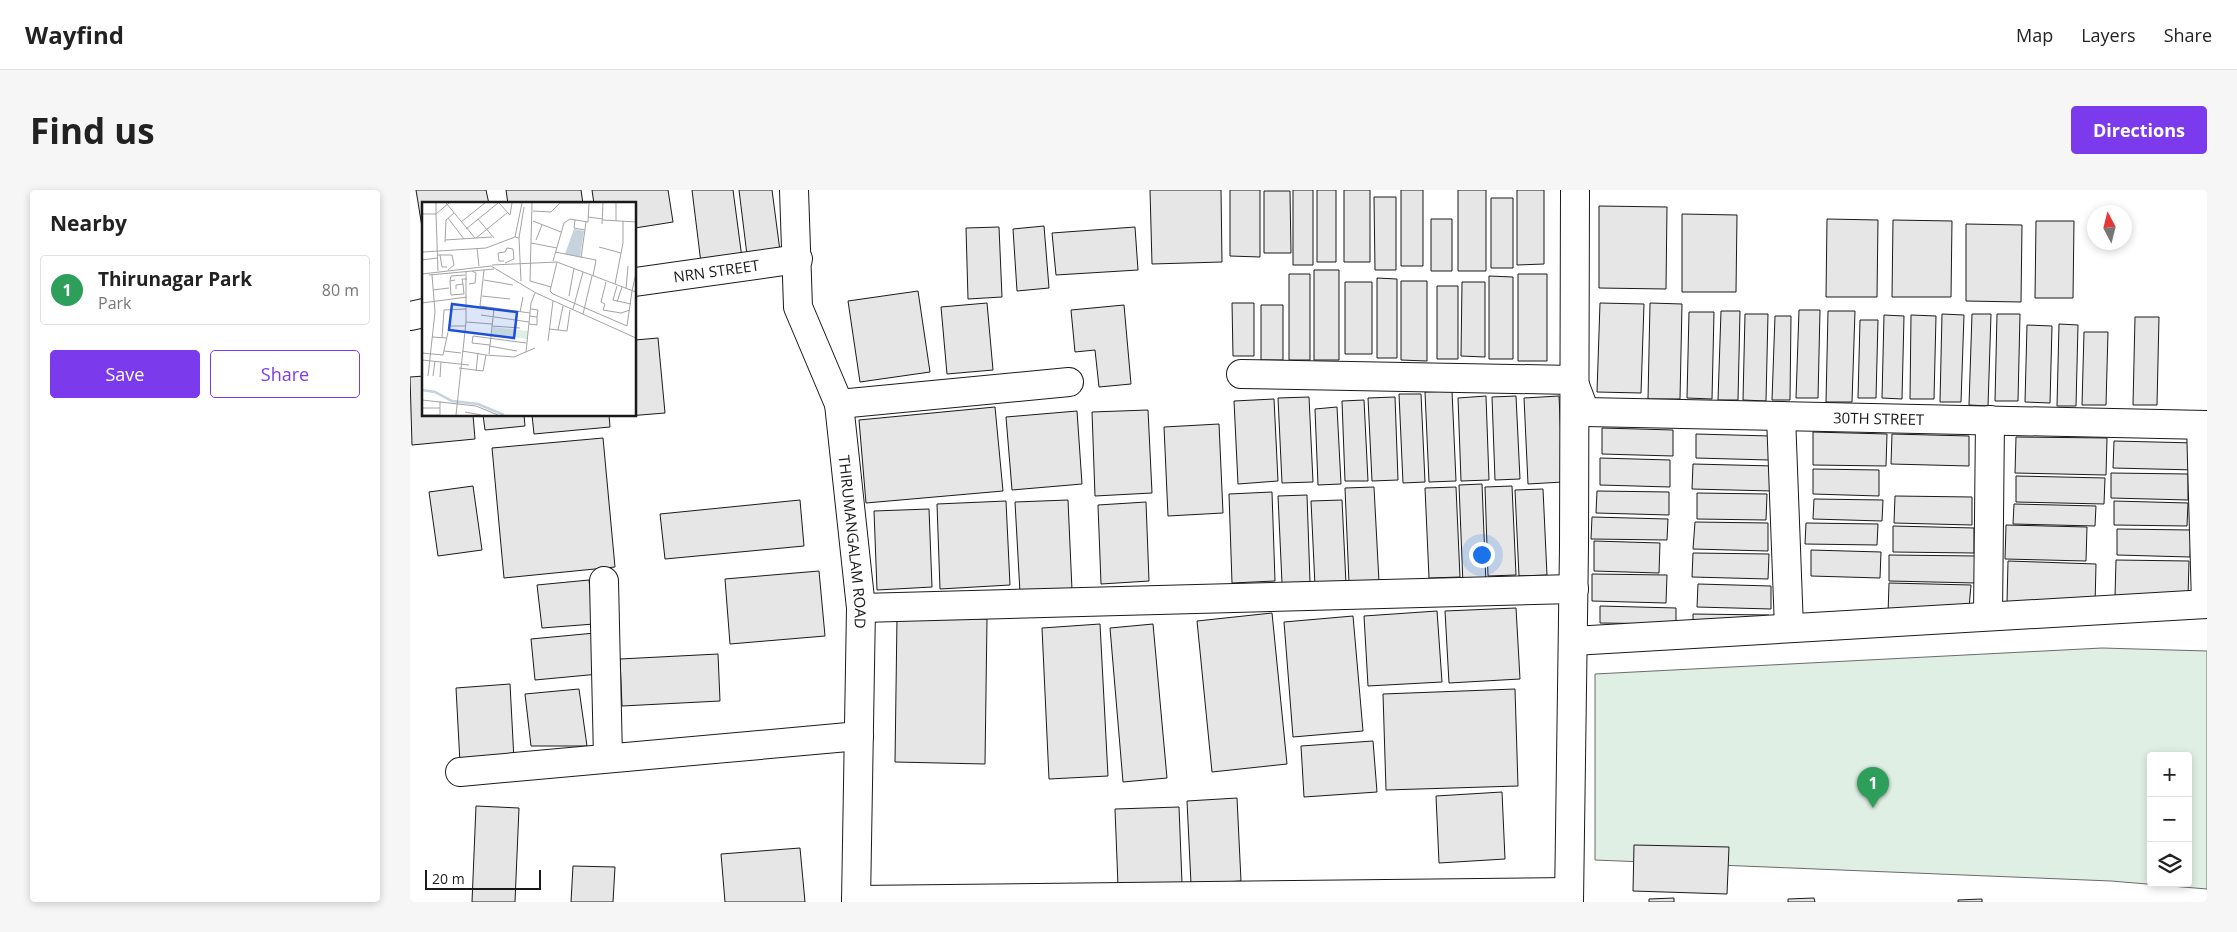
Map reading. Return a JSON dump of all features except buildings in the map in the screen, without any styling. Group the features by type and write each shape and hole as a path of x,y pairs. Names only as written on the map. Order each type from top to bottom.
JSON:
{"street":[{"name":"THIRUMANGALAM ROAD","path":"794,190 798,259 798,307 839,404 861,608 856,901"},
{"path":"856,901 1569,897 1574,590 1573,380 1575,190"},
{"name":"NRN STREET","path":"636,282 798,259"},
{"path":"1241,374 1573,380"},
{"name":"30TH STREET","path":"1573,380 1585,412 2204,425"},
{"path":"839,404 1069,382"},
{"path":"1781,416 1789,628"},
{"path":"1988,616 1990,420"},
{"path":"1573,641 2206,604 2204,425"},
{"path":"604,581 608,758"},
{"path":"861,608 1574,590"},
{"path":"460,772 859,736"}],"green space":[{"path":"2102,648 2207,651 2207,889 2183,887 2192,887 2192,752 2147,752 2147,884 1595,860 1595,674"}],"place":[{"name":"Thirunagar Park","path":"1873,808"}]}
